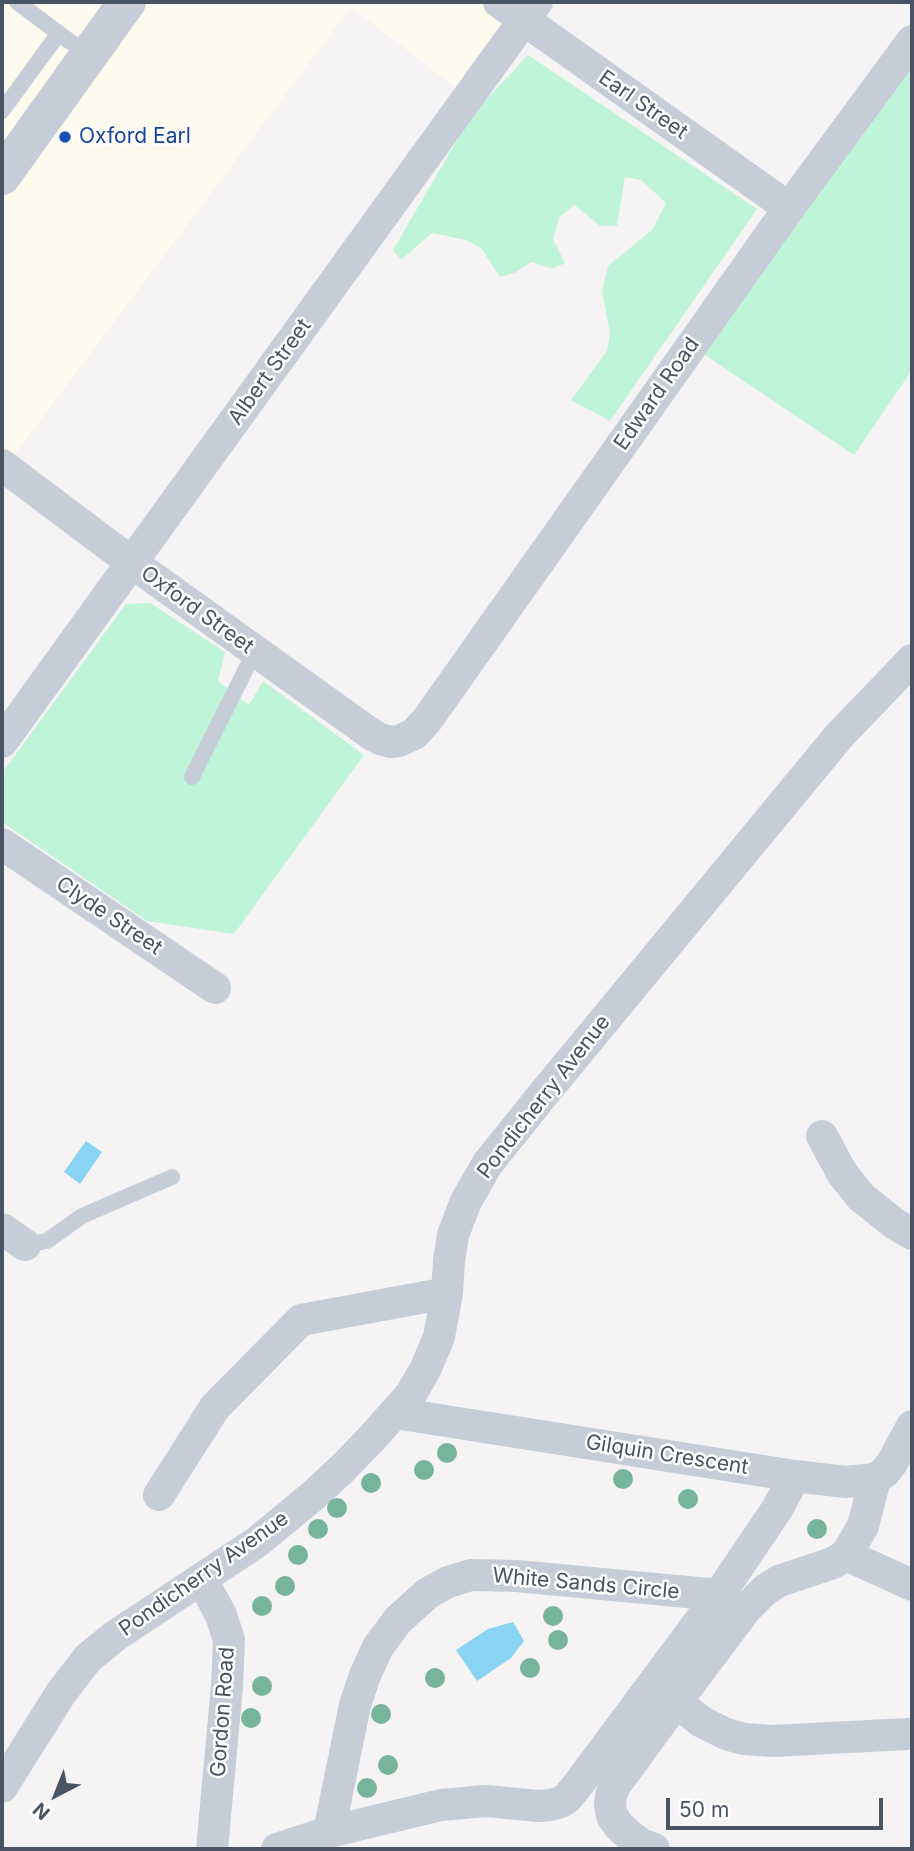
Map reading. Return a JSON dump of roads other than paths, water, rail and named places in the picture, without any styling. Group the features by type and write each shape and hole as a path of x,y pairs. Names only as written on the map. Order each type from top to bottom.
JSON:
{"street":[{"path":"11,156 127,2"},
{"name":"Earl Street","path":"499,2 531,11 789,208"},
{"name":"Albert Street","path":"2,742 531,11"},
{"name":"Edward Road","path":"399,741 414,734 427,720 789,208 912,41"},
{"name":"Oxford Street","path":"2,466 371,734 380,739 399,741"},
{"name":"Pondicherry Avenue","path":"2,1787 61,1693 88,1658 115,1636 257,1542 314,1495 363,1448 411,1394 439,1337 453,1235 466,1201 488,1163 839,736 912,660"},
{"name":"Clyde Street","path":"2,844 215,988"},
{"path":"822,1136 842,1173 861,1198 912,1234"},
{"path":"159,1495 215,1407 301,1320 447,1293"},
{"name":"Gilquin Crescent","path":"395,1413 795,1476 846,1482 875,1479"},
{"path":"654,1849 641,1844 612,1816 611,1795 617,1784 746,1609 765,1590 779,1581 833,1563 846,1555 863,1526 875,1479 892,1464 912,1426"},
{"name":"White Sands Circle","path":"277,1849 329,1832 441,1805 486,1801 538,1806 551,1805 567,1798 719,1595 777,1509 795,1476"},
{"path":"846,1555 912,1585"},
{"name":"White Sands Circle","path":"329,1832 355,1705 365,1675 378,1647 398,1620 428,1593 471,1574 719,1595"},
{"name":"Gordon Road","path":"202,1580 221,1615 229,1640 212,1849"},
{"path":"676,1702 702,1722 726,1734 744,1739 773,1741 907,1734"}],"lane":[{"path":"17,2 88,55"},
{"path":"2,111 59,33"},
{"path":"192,777 255,651"},
{"path":"13,1237 47,1241 82,1216 172,1177"}],"water":[{"path":"86,1141 102,1152 80,1184 64,1172"},
{"path":"513,1622 524,1641 511,1658 477,1681 456,1650 488,1629"}],"place":[{"name":"Oxford Earl","path":"65,137"}]}
